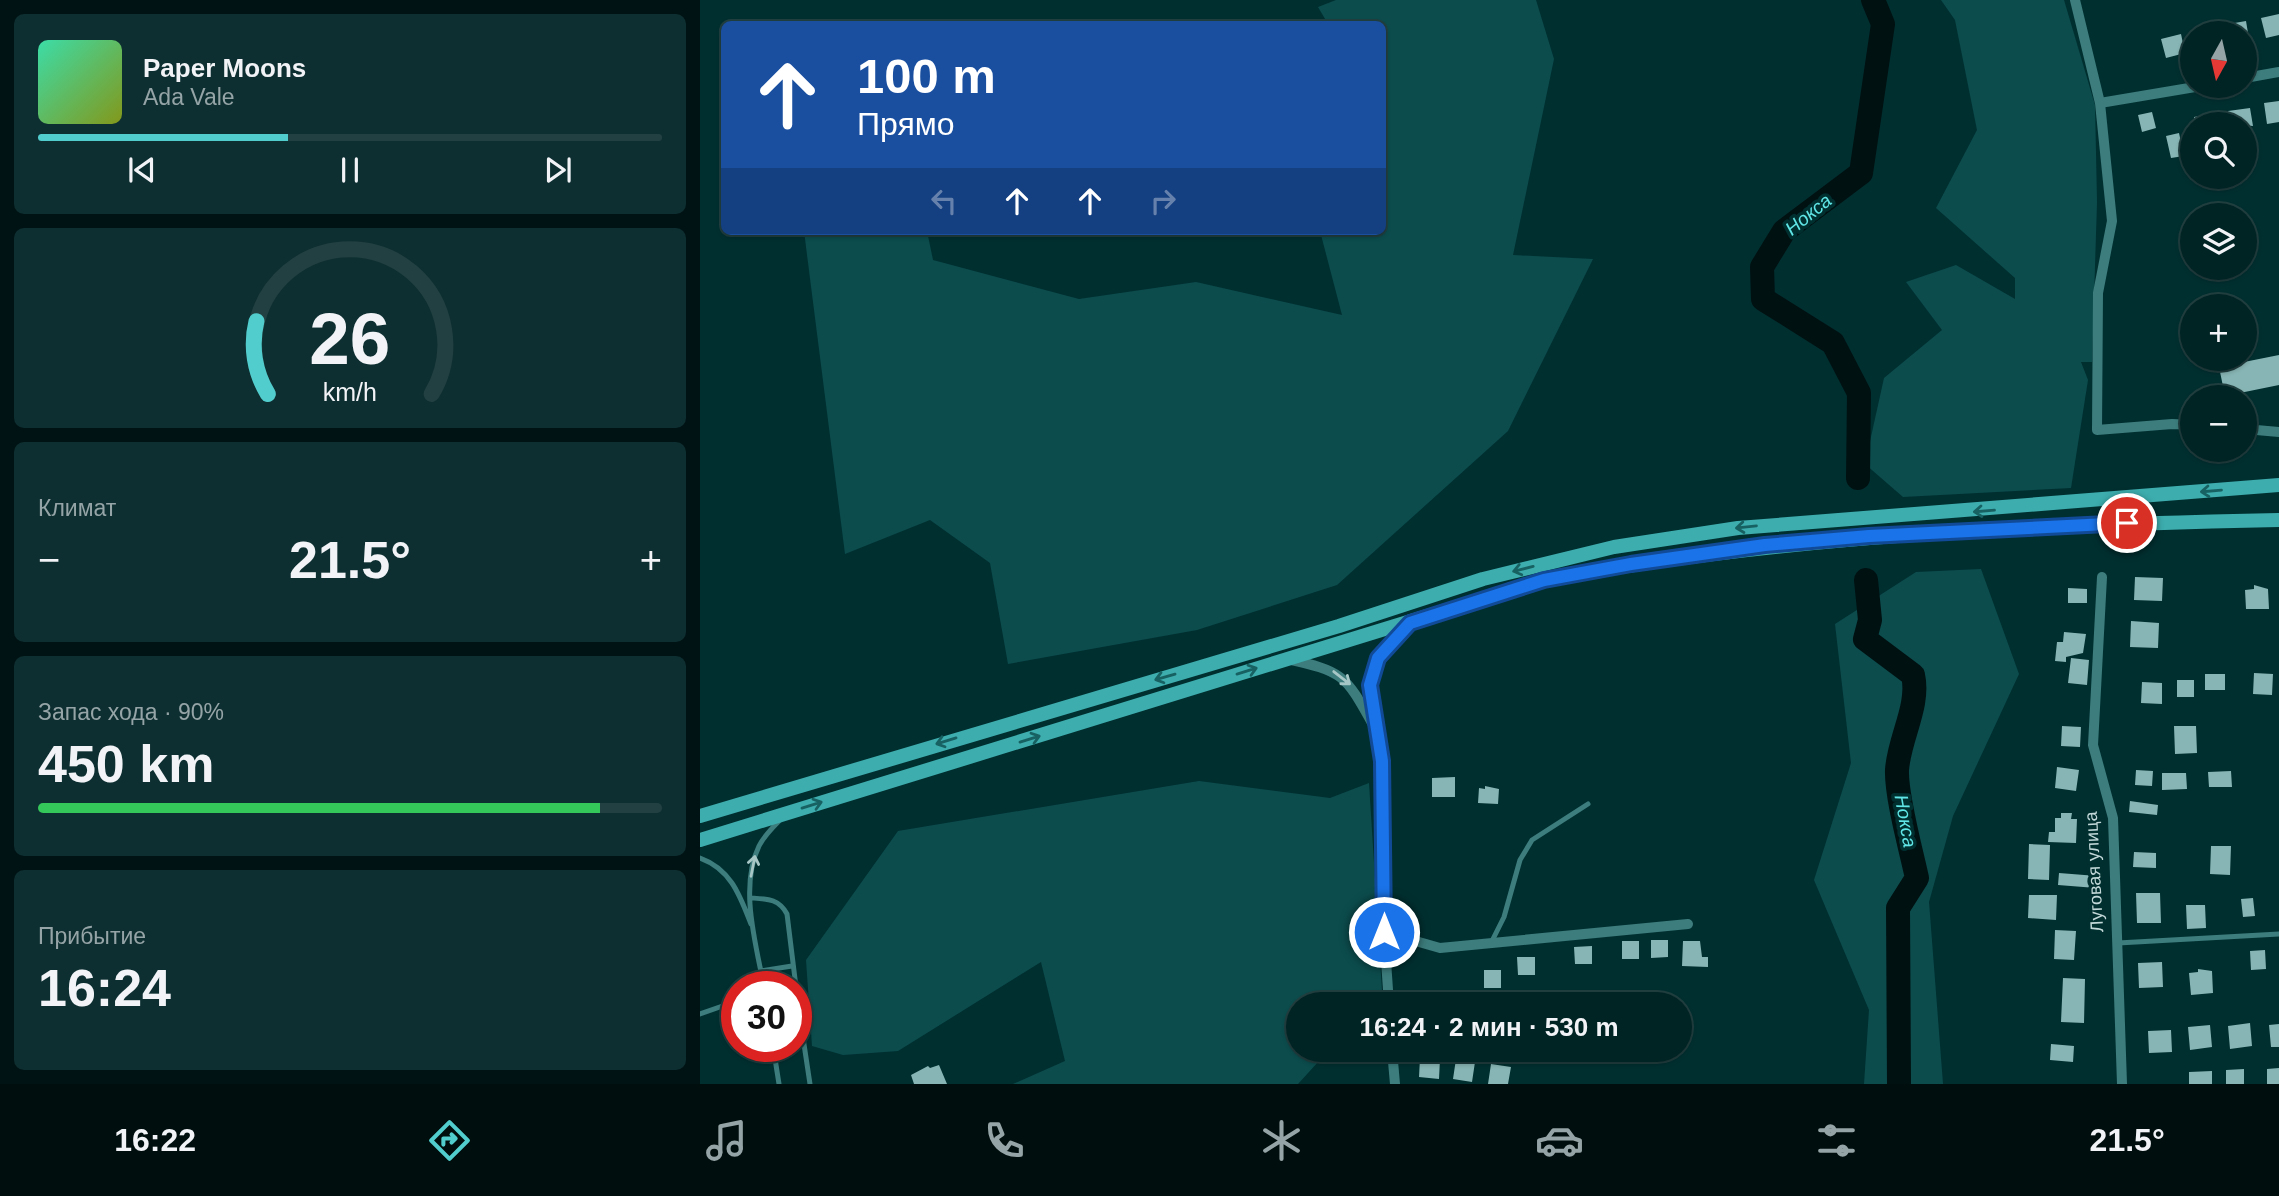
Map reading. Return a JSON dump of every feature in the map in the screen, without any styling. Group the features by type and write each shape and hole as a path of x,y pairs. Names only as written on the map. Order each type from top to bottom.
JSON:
{"main road":[{"path":"700,817 1339,626 1483,579 1614,547 1751,527 2279,485"},
{"path":"700,839 1544,580 1631,564 1765,545 1869,536 2101,523 2279,520"}],"street":[{"path":"2075,0 2100,103 2112,221 2098,293 2097,430 2180,424"},
{"path":"2258,76 2279,72"},
{"path":"2100,103 2180,89"},
{"path":"2257,430 2279,432"},
{"name":"Луговая улица","path":"2102,577 2094,744 2113,818 2115,943 2122,1034 2122,1084"},
{"path":"1388,992 1384,932 1383,783 1370,685 1372,670 1388,645 1410,623"},
{"path":"1285,659 1325,667 1341,676 1352,687 1375,729"},
{"path":"1384,932 1440,948 1688,924"},
{"path":"1393,1062 1395,1084"}],"lane":[{"path":"1491,943 1504,918 1520,860 1532,840 1588,804"},
{"path":"753,931 753,862 759,844 787,813"},
{"path":"700,858 725,872 739,894 753,931 761,971 793,966"},
{"path":"752,898 782,904 787,914 794,971"},
{"path":"2115,943 2279,934"},
{"path":"700,1014 721,1007"},
{"path":"776,1062 779,1084"},
{"path":"807,1062 810,1084"}],"shaded area":[{"path":"1336,0 1536,0 1554,59 1513,255 1593,259 1508,431 1337,585 1197,630 1008,664 990,563 930,520 845,554 805,235 928,235 933,260 1079,299 1196,282 1342,315 1321,235 1386,235 1386,21 1326,21 1318,7"},
{"path":"1941,0 2064,0 2095,105 2097,202 2092,362 2081,362 2088,380 2071,488 1903,497 1865,464 1884,378 1942,330 1906,282 1956,265 2015,299 2015,278 1936,208 1977,130 1955,20"},
{"path":"1981,569 2019,674 1953,816 1929,902 1943,1084 1864,1084 1869,1010 1814,880 1851,763 1835,624 1916,572"},
{"path":"1199,781 1330,798 1369,783 1382,991 1286,992 1286,1062 1318,1062 1298,1084 1013,1084 1065,1061 1041,962 898,1051 843,1055 812,1046 812,971 807,971 806,960 898,831"}],"building":[{"path":"2279,14 2279,35 2266,38 2261,18"},
{"path":"2180,34 2180,54 2166,58 2161,39"},
{"path":"2279,101 2279,122 2267,124 2264,103"},
{"path":"2250,108 2251,112 2228,112"},
{"path":"2152,112 2156,128 2142,132 2138,115"},
{"path":"2179,133 2180,157 2171,158 2166,136"},
{"path":"2279,355 2279,385 2257,389 2257,385 2223,385 2220,371 2257,371 2257,359"},
{"path":"2135,577 2163,578 2162,601 2134,600"},
{"path":"2254,585 2268,589 2269,609 2246,609 2245,590 2254,589"},
{"path":"2068,588 2087,589 2087,603 2068,603"},
{"path":"2131,621 2159,623 2158,648 2130,647"},
{"path":"2064,632 2086,634 2083,653 2066,657 2066,662 2055,661 2057,642 2063,642"},
{"path":"2071,658 2089,660 2087,685 2068,683"},
{"path":"2254,673 2273,674 2272,695 2253,694"},
{"path":"2205,674 2225,674 2225,690 2205,690"},
{"path":"2177,680 2194,680 2194,697 2177,697"},
{"path":"2142,682 2162,683 2162,704 2141,703"},
{"path":"2062,726 2081,727 2080,747 2061,746"},
{"path":"2174,726 2196,726 2197,753 2175,754"},
{"path":"2057,767 2079,770 2076,791 2055,788"},
{"path":"2136,770 2153,771 2152,786 2135,785"},
{"path":"2231,771 2232,787 2209,787 2208,772"},
{"path":"2162,773 2186,773 2187,789 2162,790"},
{"path":"1455,777 1455,797 1432,797 1432,778"},
{"path":"1485,786 1499,789 1498,804 1478,803 1479,788 1485,789"},
{"path":"2130,801 2158,805 2157,815 2129,812"},
{"path":"2061,813 2072,813 2071,819 2077,819 2076,843 2048,842 2049,832 2055,832 2055,818 2061,818"},
{"path":"2029,844 2050,845 2049,880 2028,879"},
{"path":"2211,846 2231,846 2230,875 2210,874"},
{"path":"2134,852 2156,853 2156,868 2133,867"},
{"path":"2059,873 2097,876 2096,888 2058,885"},
{"path":"2136,893 2160,893 2161,923 2137,923"},
{"path":"2029,895 2057,895 2056,920 2028,918"},
{"path":"2253,898 2255,916 2243,917 2241,899"},
{"path":"2186,905 2205,905 2206,928 2187,929"},
{"path":"2055,930 2076,931 2074,960 2054,959"},
{"path":"1651,940 1668,940 1668,957 1651,958"},
{"path":"1622,941 1639,941 1639,959 1622,959"},
{"path":"1683,941 1700,941 1702,957 1708,957 1708,967 1682,966"},
{"path":"1592,946 1592,964 1575,964 1574,947"},
{"path":"2265,950 2266,969 2251,970 2250,951"},
{"path":"1517,957 1535,957 1535,975 1518,975"},
{"path":"2162,962 2163,987 2139,988 2138,963"},
{"path":"2198,969 2212,971 2213,993 2191,995 2189,973 2198,972"},
{"path":"1484,970 1501,970 1501,988 1484,988"},
{"path":"2063,978 2085,979 2084,1023 2061,1022"},
{"path":"2250,1023 2252,1046 2230,1049 2228,1026"},
{"path":"2279,1024 2279,1047 2271,1047 2269,1025"},
{"path":"2210,1025 2212,1047 2190,1050 2188,1027"},
{"path":"2171,1030 2172,1052 2149,1053 2148,1031"},
{"path":"2051,1044 2074,1046 2073,1062 2050,1060"},
{"path":"1420,1062 1440,1062 1439,1079 1419,1077"},
{"path":"1456,1062 1475,1062 1472,1082 1453,1079"},
{"path":"1491,1064 1511,1067 1508,1084 1488,1084"},
{"path":"939,1065 947,1084 914,1084 911,1075 928,1066 930,1068"},
{"path":"2279,1068 2279,1084 2267,1084 2267,1069"},
{"path":"2244,1069 2244,1084 2226,1084 2226,1070"},
{"path":"2212,1071 2212,1084 2189,1084 2189,1072"}],"waterway":[{"name":"Нокса","path":"1858,478 1859,393 1833,343 1763,299 1762,267 1784,231 1861,173 1883,24 1873,0"},
{"name":"Нокса","path":"1866,580 1870,620 1865,639 1913,675 1914,687 1912,710 1897,770 1901,808 1917,878 1898,908 1899,1084"}],"route":[{"path":"1384,932 1382,761 1370,685 1372,670 1378,658 1410,623 1544,580 1631,564 1765,545 1869,536 2127,523"}]}
